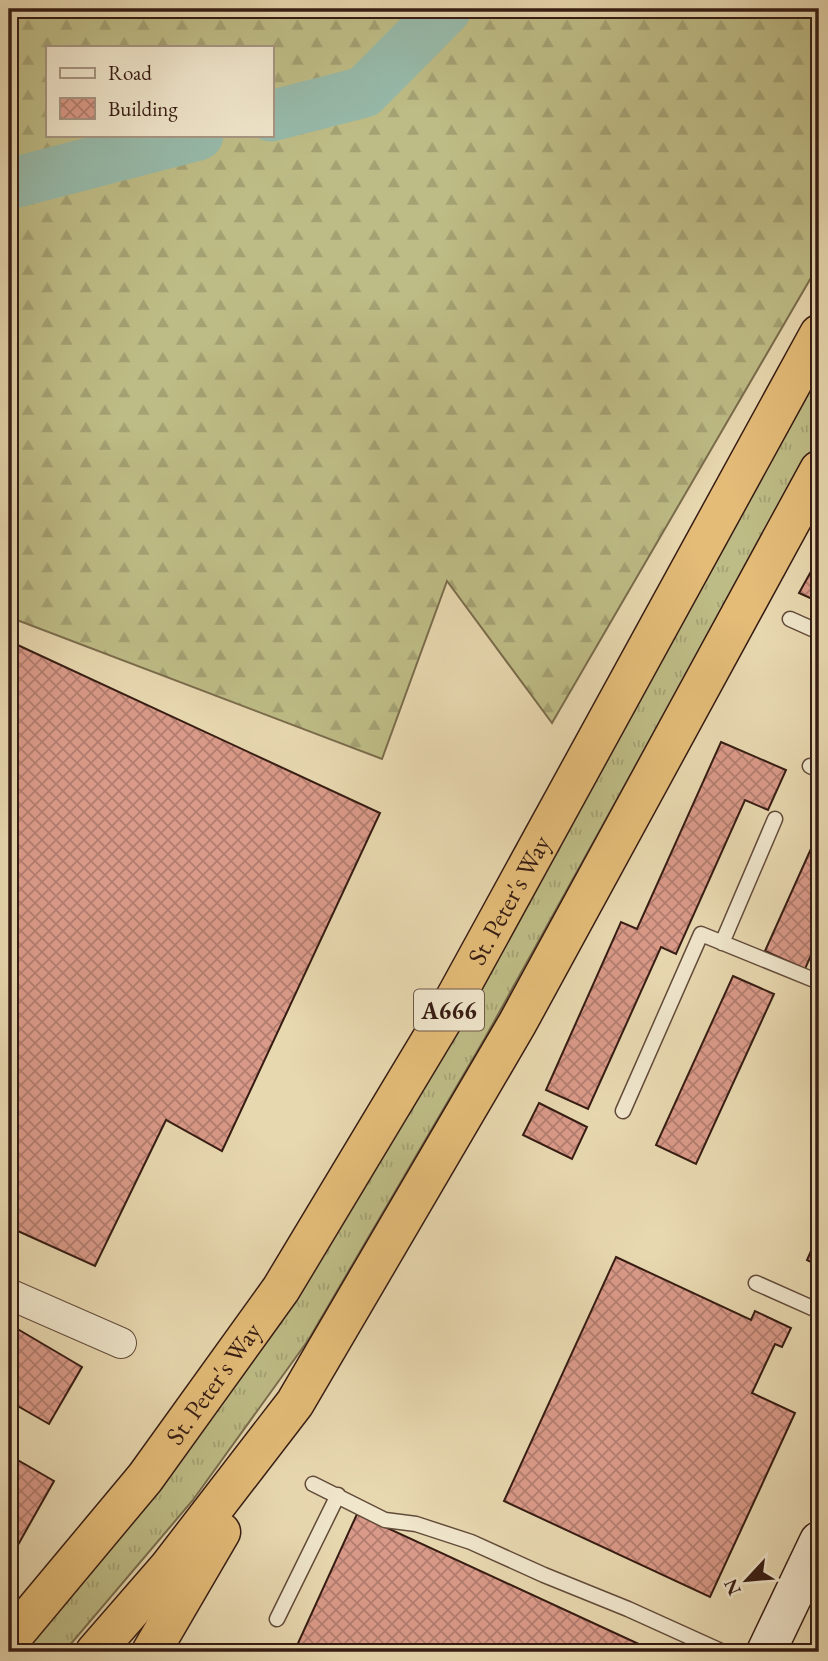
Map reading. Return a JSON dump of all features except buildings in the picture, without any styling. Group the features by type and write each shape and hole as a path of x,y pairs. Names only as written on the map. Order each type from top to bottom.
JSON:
{"highway":[{"name":"St. Peter's Way","path":"9,1641 145,1478 281,1289 444,1018 819,334"},
{"name":"A666","path":"95,1652 168,1568 295,1403 517,1024 819,470"},
{"path":"151,1652 295,1403"}],"main road":[{"path":"773,1648 809,1586 819,1541"}],"street":[{"path":"9,1294 121,1343"}],"lane":[{"path":"790,619 819,632"},
{"path":"722,943 775,819"},
{"path":"623,1111 701,934 819,982"},
{"path":"756,1283 819,1311"},
{"path":"313,1484 385,1520 416,1524 471,1542 723,1652"},
{"path":"277,1619 338,1496"}],"green space":[{"path":"21,9 819,9 819,264 552,723 447,581 382,759 9,617 9,12"},
{"path":"819,367 819,440 485,1038 309,1339 193,1500 64,1652 23,1652 174,1470 282,1321 365,1187"}],"waterway":[{"path":"273,115 364,92 446,9"},
{"path":"9,184 194,136"}]}
